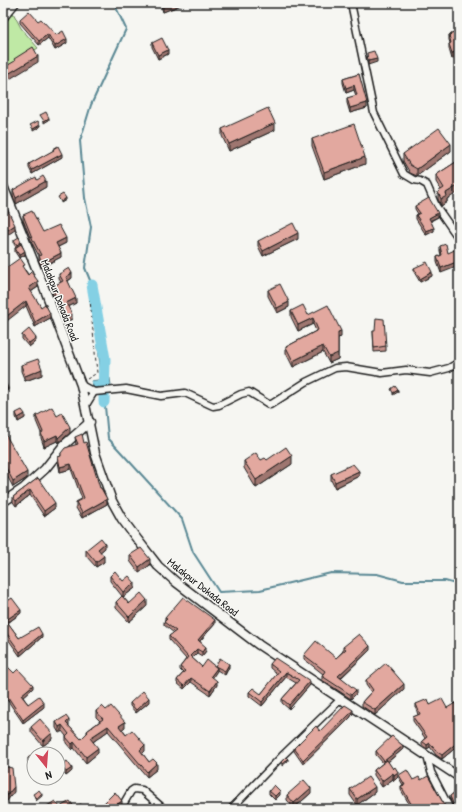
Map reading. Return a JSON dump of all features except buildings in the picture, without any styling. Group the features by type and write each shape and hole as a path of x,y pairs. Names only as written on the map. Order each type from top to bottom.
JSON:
{"street":[{"path":"3,19 16,3"},
{"path":"351,3 374,113 404,174 414,180 427,184 436,206 459,239"},
{"name":"Malakpur Dokada Road","path":"3,186 48,295 80,385 90,422 95,453 112,501 122,519 158,566 201,602 259,645 459,777"},
{"path":"80,385 94,392 126,389 161,396 185,393 213,406 219,405 249,392 270,405 306,382 335,368 346,367 382,373 406,370 430,373 449,368 459,362"},
{"path":"86,405 94,392"},
{"path":"3,502 24,488 45,468 64,445 90,422"},
{"path":"231,809 282,756 341,699"},
{"path":"427,756 431,772 450,809"},
{"path":"124,803 131,791 134,789 142,790 164,809"}],"path":[{"path":"80,385 97,372 90,300"}],"green space":[{"path":"3,3 9,5 21,28 38,48 10,66 3,58"}],"water":[{"path":"110,378 111,385 94,388 91,381"}],"waterway":[{"path":"102,381 92,285 85,268 91,227 85,198 80,141 91,105 126,29 114,3"},
{"path":"92,285 105,359 104,402"},
{"path":"103,385 108,438 182,519 193,552 219,592 260,590 331,573 377,574 403,581 445,581 459,585"}]}
